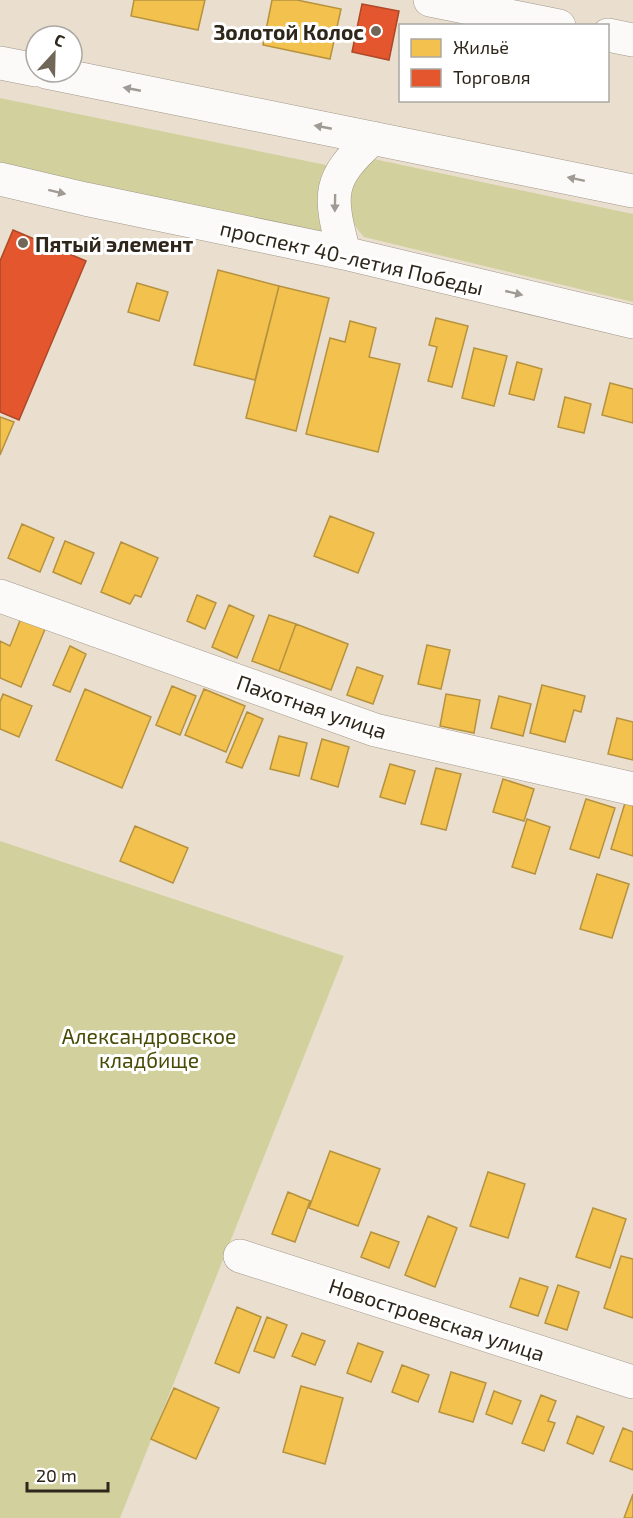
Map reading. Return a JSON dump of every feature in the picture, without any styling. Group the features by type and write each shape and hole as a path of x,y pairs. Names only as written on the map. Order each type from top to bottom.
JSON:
{"main road":[{"path":"430,0 549,24"},
{"path":"609,35 633,40"},
{"path":"0,63 24,68"},
{"path":"84,80 633,191"},
{"path":"344,253 335,218 336,183 342,169 373,138"},
{"name":"проспект 40-летия Победы","path":"0,179 344,253 633,322"},
{"name":"Пахотная улица","path":"0,596 375,730 633,789"},
{"name":"Новостроевская улица","path":"240,1256 633,1382"}],"green space":[{"path":"0,98 341,168 327,243 0,171"},
{"path":"374,159 633,214 633,302 364,237 351,216 349,196 358,177"},
{"name":"Александровское кладбище","path":"0,841 344,956 120,1518 0,1518"}],"building: Жильё":[{"path":"134,0 205,0 198,30 131,16"},
{"path":"272,0 297,0 341,9 330,59 263,45"},
{"path":"218,270 279,286 255,380 194,365"},
{"path":"137,283 168,292 159,321 128,312"},
{"path":"279,286 329,298 296,431 246,418"},
{"path":"436,318 468,326 452,387 428,381 437,347 429,345"},
{"path":"350,321 376,328 369,357 400,364 378,452 306,434 330,338 345,342"},
{"path":"474,348 507,356 494,406 462,398"},
{"path":"517,362 542,369 534,400 509,394"},
{"path":"610,383 633,389 633,423 602,415"},
{"path":"565,397 591,404 584,433 558,427"},
{"path":"0,417 14,422 0,455"},
{"path":"330,516 374,533 358,573 314,556"},
{"path":"22,524 54,538 40,572 8,558"},
{"path":"65,541 94,553 81,584 53,572"},
{"path":"121,542 158,558 141,597 135,595 130,604 101,592"},
{"path":"197,595 216,603 205,629 187,621"},
{"path":"229,605 254,616 237,658 212,647"},
{"path":"23,613 48,622 21,687 0,678 0,641 10,646"},
{"path":"269,615 296,624 279,671 252,661"},
{"path":"296,624 348,644 331,690 279,671"},
{"path":"427,645 450,650 441,689 418,684"},
{"path":"70,646 86,654 70,692 53,685"},
{"path":"357,667 383,676 373,704 347,695"},
{"path":"542,685 585,696 581,712 574,710 565,742 530,733"},
{"path":"172,686 196,696 180,735 156,725"},
{"path":"85,689 151,717 122,788 56,760"},
{"path":"204,689 245,706 226,752 185,735"},
{"path":"3,694 32,706 19,737 0,729 0,702"},
{"path":"446,694 480,700 474,733 440,726"},
{"path":"499,696 531,704 523,736 491,728"},
{"path":"247,712 263,719 242,768 226,762"},
{"path":"617,718 633,722 633,760 608,754"},
{"path":"279,736 307,743 299,776 270,769"},
{"path":"322,739 349,747 338,787 311,779"},
{"path":"390,764 415,771 405,804 380,797"},
{"path":"436,768 461,774 446,830 421,824"},
{"path":"503,779 534,789 524,821 493,812"},
{"path":"586,799 615,808 599,858 570,849"},
{"path":"625,803 633,805 633,856 611,849"},
{"path":"527,819 550,827 535,874 512,867"},
{"path":"135,826 188,848 173,883 120,861"},
{"path":"597,874 629,884 612,938 580,929"},
{"path":"330,1151 380,1169 358,1226 309,1208"},
{"path":"488,1172 525,1184 508,1238 470,1226"},
{"path":"288,1192 310,1201 295,1242 272,1234"},
{"path":"593,1208 626,1219 610,1268 576,1257"},
{"path":"428,1216 457,1228 435,1287 405,1275"},
{"path":"371,1232 399,1242 389,1268 361,1257"},
{"path":"621,1256 633,1259 633,1318 604,1308"},
{"path":"520,1278 548,1287 538,1316 510,1307"},
{"path":"558,1285 579,1292 567,1330 545,1323"},
{"path":"237,1307 261,1317 239,1373 215,1363"},
{"path":"267,1317 287,1325 274,1358 254,1351"},
{"path":"302,1333 325,1341 315,1365 292,1356"},
{"path":"358,1343 383,1352 371,1382 347,1373"},
{"path":"402,1365 429,1375 418,1402 392,1392"},
{"path":"451,1372 486,1383 473,1422 439,1412"},
{"path":"301,1386 343,1398 325,1464 283,1452"},
{"path":"174,1388 219,1408 196,1459 151,1439"},
{"path":"494,1391 521,1401 512,1424 486,1414"},
{"path":"541,1395 556,1401 548,1421 555,1423 544,1451 522,1443"},
{"path":"577,1416 604,1427 593,1454 567,1443"},
{"path":"623,1428 633,1432 633,1470 610,1461"},
{"path":"633,1494 633,1518 624,1518"}],"building: Торговля":[{"name":"Золотой Колос","path":"362,4 399,11 389,60 352,52"},
{"path":"13,230 86,261 19,420 0,412 0,261"}],"place":[{"name":"Золотой Колос","path":"376,31"},
{"name":"Пятый элемент","path":"23,243"}]}
